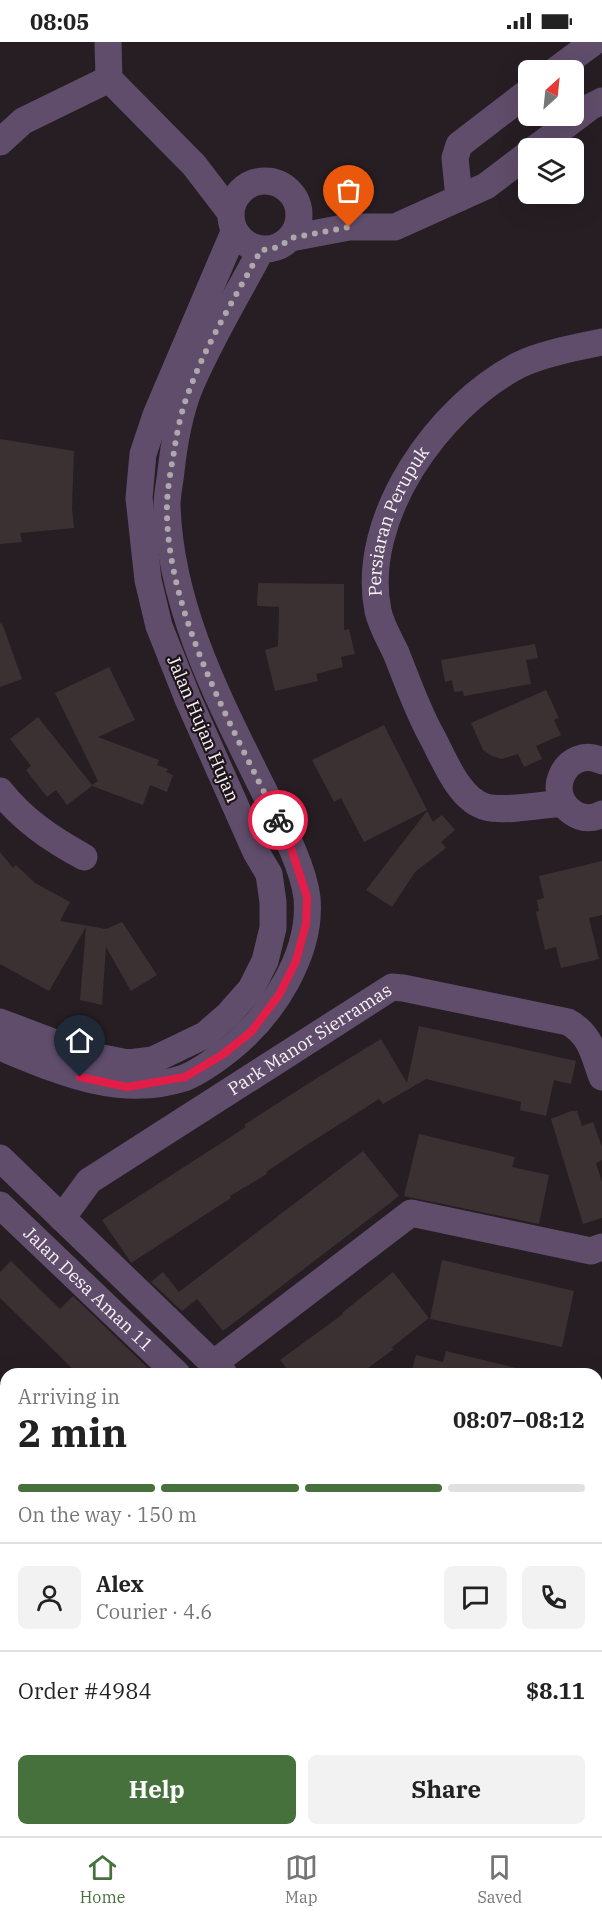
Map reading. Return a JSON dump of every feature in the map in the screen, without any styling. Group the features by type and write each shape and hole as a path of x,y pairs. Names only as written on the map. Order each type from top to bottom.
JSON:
{"street":[{"path":"108,42 110,79 194,165 232,222 241,240 261,250 282,245 291,238 297,228 299,207 287,188 267,180 256,181 246,185 232,202 232,222"},
{"path":"570,60 594,42"},
{"path":"0,142 23,121 110,79"},
{"path":"459,198 455,158 459,145 518,100"},
{"path":"551,138 598,106"},
{"path":"291,238 349,227 395,227 486,186 518,162"},
{"path":"194,165 246,185"},
{"path":"294,197 349,227"},
{"name":"Jalan Hujan Hujan","path":"0,1022 87,1055 128,1063 153,1060 205,1035 251,990 265,962 273,928 273,902 268,874 188,699 159,626 148,580 139,498 143,454 156,415 232,222"},
{"name":"Jalan Hujan Hujan","path":"0,1047 80,1077 127,1087 185,1077 222,1055 251,1032 279,995 296,961 306,924 307,897 290,845 211,685 175,577 167,502 178,425 189,391 207,351 261,250"},
{"name":"Persiaran Perupuk","path":"563,803 485,807 473,801 462,791 426,725 378,613 375,583 379,546 388,515 416,460 440,429 487,386 520,365 572,348 602,342"},
{"path":"602,761 596,758 582,758 569,765 561,776 558,790 563,803 572,812 584,818 597,817 602,814"},
{"path":"0,790 10,804 33,826 84,857"},
{"name":"Park Manor Sierramas","path":"62,1218 89,1181 392,987 403,987 568,1022 581,1029 589,1041 602,1077"},
{"path":"0,1158 217,1368"},
{"name":"Jalan Desa Aman 11","path":"2,1213 170,1368"},
{"path":"219,1368 411,1213 591,1251 602,1247"}],"building":[{"path":"0,439 74,451 72,508 74,528 20,533 22,542 0,544"},
{"path":"258,583 344,584 344,630 349,629 355,654 341,657 343,667 316,674 318,681 275,691 265,650 278,646 279,607 257,606"},
{"path":"2,623 22,679 0,687 0,624"},
{"path":"535,644 538,658 526,660 531,684 464,696 463,691 454,692 452,680 445,682 441,660"},
{"path":"109,667 135,720 98,737 159,760 157,765 168,769 166,772 173,775 167,792 150,785 143,805 92,786 67,805 56,790 47,797 26,770 31,766 10,739 38,717 92,785 98,781 55,693"},
{"path":"546,690 559,718 554,720 561,735 536,746 542,759 524,767 518,754 502,759 483,750 471,723"},
{"path":"384,725 427,810 364,842 341,798 334,802 312,760"},
{"path":"427,811 433,822 442,815 455,830 441,842 446,848 415,872 392,907 366,890"},
{"path":"0,852 13,868 16,865 35,883 70,902 60,921 106,929 122,922 157,975 131,991 106,947 102,1005 80,1000 86,927 49,991 0,964"},
{"path":"602,861 602,915 589,918 599,959 561,968 556,947 545,950 536,912 539,911 537,900 544,898 539,876"},
{"path":"419,1026 576,1061 571,1084 554,1080 546,1116 520,1110 521,1102 426,1079 383,1104 379,1099 131,1263 102,1220 246,1127 244,1125 381,1039 407,1083"},
{"path":"577,1111 582,1126 593,1122 602,1147 602,1160 596,1163 602,1182 602,1218 583,1224 551,1119"},
{"path":"419,1134 515,1157 512,1167 549,1175 539,1224 404,1196"},
{"path":"363,1151 399,1196 223,1331 197,1299 182,1311 151,1282 163,1272 179,1292"},
{"path":"442,1260 574,1291 562,1347 430,1319"},
{"path":"11,1261 60,1309 73,1296 148,1368 72,1368 0,1298 0,1272"},
{"path":"393,1272 429,1318 368,1368 286,1368 280,1360"},
{"path":"446,1351 516,1368 413,1368 416,1355 443,1362"}],"way so far":[{"path":"278,820 211,685 187,617 175,577 167,502 178,425 189,391 207,351 261,250 282,245 291,238 349,227"}],"route":[{"path":"80,1077 127,1087 185,1077 222,1055 251,1032 279,995 296,961 306,924 307,897 290,845 278,820"}]}
